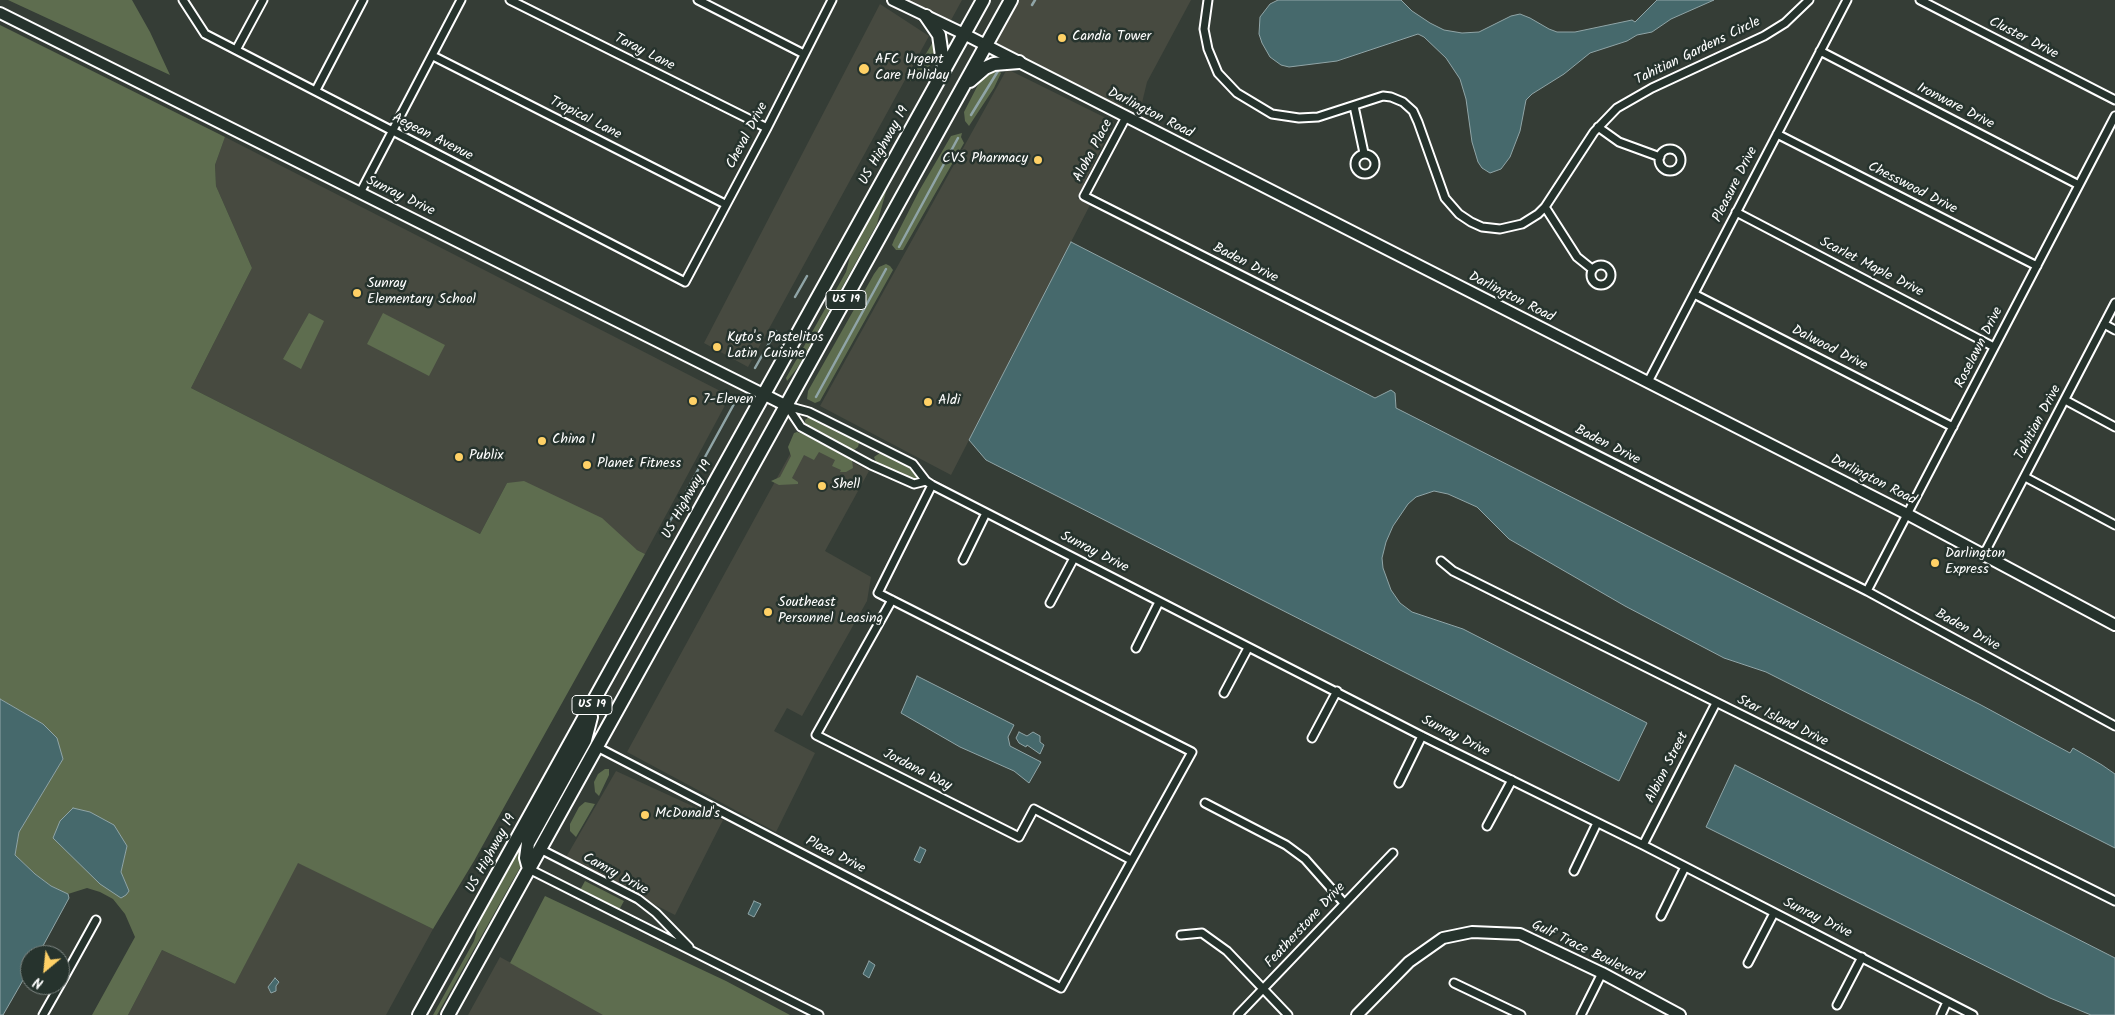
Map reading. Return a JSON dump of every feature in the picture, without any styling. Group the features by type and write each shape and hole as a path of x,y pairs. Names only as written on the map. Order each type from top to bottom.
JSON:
{"highway":[{"name":"US Highway 19","path":"419,1015 983,0"},
{"name":"US 19","path":"448,1015 1011,0"},
{"path":"926,16 939,35 944,70"},
{"path":"964,86 985,68 994,64 1020,62"},
{"path":"529,869 526,858 528,843 585,740 595,700"}],"street":[{"name":"Aegean Avenue","path":"183,0 200,30 205,34 685,282"},
{"path":"236,50 263,0"},
{"path":"316,90 363,0"},
{"path":"360,193 461,0"},
{"name":"Taray Lane","path":"510,0 767,128"},
{"path":"698,0 804,54"},
{"name":"Cheval Drive","path":"685,282 767,128 832,0"},
{"name":"Darlington Road","path":"893,0 1020,62 1907,514 2115,624"},
{"name":"Tahitian Gardens Circle","path":"1208,0 1204,29 1208,49 1218,73 1230,87 1244,98 1272,114 1299,118 1318,117 1383,96 1397,99 1408,106 1418,122 1441,191 1450,205 1471,222 1488,228 1506,228 1530,220 1546,207 1598,127 1627,101 1764,36 1785,23 1809,0"},
{"name":"Pleasure Drive","path":"1648,382 1847,0"},
{"name":"Cluster Drive","path":"1920,0 2115,100"},
{"name":"Sunray Drive","path":"0,13 787,406 809,412 913,464 929,483 986,513 1422,736 1643,845 1973,1015"},
{"name":"Ironware Drive","path":"1820,51 2079,185"},
{"name":"Tropical Lane","path":"432,56 725,204"},
{"path":"1354,106 1364,153"},
{"name":"Roselawn Drive","path":"1867,591 2115,116"},
{"name":"Aloha Place","path":"1084,196 1126,117"},
{"path":"1598,127 1619,142 1660,157"},
{"name":"Chesswood Drive","path":"1776,134 2037,266"},
{"name":"Baden Drive","path":"1084,196 1867,591 2115,726"},
{"path":"1546,207 1577,257 1592,269"},
{"name":"Scarlet Maple Drive","path":"1736,212 1994,346"},
{"name":"Dalwood Drive","path":"1694,294 1953,427"},
{"name":"Tahitian Drive","path":"1984,554 2115,303"},
{"path":"2104,324 2115,330"},
{"path":"2065,400 2115,428"},
{"name":"Sunray Drive","path":"787,406 801,427 871,465 914,484 929,483"},
{"path":"2025,477 2115,526"},
{"path":"929,483 878,593 1192,752 1131,860"},
{"path":"962,560 986,513"},
{"path":"1050,603 1074,558"},
{"name":"Star Island Drive","path":"1441,561 1453,571 1716,704 2115,900"},
{"name":"Jordana Way","path":"892,600 816,735 1019,837 1034,809 1131,860"},
{"path":"1136,648 1158,602"},
{"path":"1224,693 1248,648"},
{"path":"1312,738 1337,691"},
{"name":"Albion Street","path":"1643,845 1716,704"},
{"path":"1399,783 1422,736"},
{"name":"Plaza Drive","path":"597,747 1061,988 1131,860"},
{"path":"1487,826 1512,780"},
{"path":"1205,803 1286,844 1305,859 1344,902"},
{"path":"1574,871 1598,823"},
{"name":"Camry Drive","path":"540,849 638,899 656,913 693,951"},
{"name":"Featherstone Drive","path":"1238,1015 1264,990 1344,902 1392,853"},
{"path":"1661,916 1685,867"},
{"name":"Camry Drive","path":"529,869 819,1015"},
{"path":"1748,963 1774,913"},
{"path":"70,967 96,920"},
{"name":"Gulf Trace Boulevard","path":"1357,1015 1409,962 1443,938 1472,932 1520,934 1602,973 1680,1015"},
{"path":"1181,935 1202,933 1227,951 1288,1015"},
{"path":"1837,1005 1862,957"},
{"path":"1581,1015 1602,973"},
{"path":"1454,984 1521,1015"},
{"path":"43,1015 54,995"},
{"path":"1941,1015 1947,1002"}],"shaded area":[{"path":"905,0 962,0 950,22"},
{"path":"1018,0 1191,0 1147,82 1140,111 1124,103 1121,109 995,44"},
{"path":"880,4 929,36 748,367 704,343"},
{"path":"1007,69 1114,122 1077,198 1090,205 951,475 820,406"},
{"path":"225,137 730,396 645,554 507,483 480,534 191,388 252,268 216,186 215,165"},
{"path":"801,434 869,471 825,551 871,577 867,601 802,716 787,708 774,731 815,753 776,832 627,752"},
{"path":"616,771 723,820 675,915 565,859"},
{"path":"297,862 433,929 386,1015 128,1015 162,950 235,984"},
{"path":"500,957 607,1015 468,1015"}],"green space":[{"path":"8,0 132,0 150,32 170,75"},
{"path":"0,25 225,137 215,165 216,186 252,268 191,388 480,534 507,483 524,481 602,518 637,550 645,554 474,861 433,929 298,863 235,984 162,950 128,1015 92,1015 135,937 125,914 113,899 100,892 87,888 68,894 51,886 15,855 19,832 63,759 43,724 0,699","holes":["73,808 127,846 121,872 129,891"]},
{"path":"934,40 936,55 922,78 910,81"},
{"path":"997,69 1001,73 994,88 969,126 965,121 964,112 983,75"},
{"path":"962,133 961,137 964,143 903,250 896,250 892,245 919,191 951,136"},
{"path":"887,188 877,224 798,367 787,381 786,378 846,272 852,249"},
{"path":"886,264 893,270 820,401 815,403 807,399 808,391 874,274 879,267"},
{"path":"309,313 324,321 301,369 283,359"},
{"path":"383,313 445,345 429,376 367,344"},
{"path":"809,417 856,440 859,443 858,447 854,450 850,449 805,423 805,420"},
{"path":"797,432 852,460 853,468 846,472 840,472 841,470 832,466 835,460 819,452 814,460 804,455 792,478 798,484 779,485 771,481 780,477 791,456 788,447 794,433"},
{"path":"880,453 915,471 919,475 917,479 913,481 876,462 874,457"},
{"path":"605,769 609,769 609,775 599,796 595,792 594,782 598,774"},
{"path":"585,802 595,804 576,837 570,831 570,824 579,807"},
{"path":"521,847 522,864 437,1015 433,1015 474,941 479,922"},
{"path":"585,881 624,901 619,910 580,890"},
{"path":"545,896 726,981 790,1015 603,1015 510,963"}],"water":[{"path":"1278,0 1401,0 1412,11 1430,23 1444,30 1462,33 1479,32 1511,16 1520,14 1557,32 1575,32 1632,20 1635,22 1657,0 1714,0 1671,19 1652,32 1637,35 1627,41 1590,53 1564,74 1532,94 1526,100 1520,131 1510,157 1501,169 1490,173 1482,168 1478,162 1472,142 1466,99 1460,79 1446,58 1424,37 1418,34 1337,61 1289,67 1281,65 1270,57 1259,34 1260,17 1270,4"},
{"path":"1071,242 1375,398 1391,390 1395,393 1396,408 1981,705 2070,753 2073,748 2115,774 2115,848 1766,672 1724,658 1625,606 1509,539 1477,507 1448,494 1434,491 1416,497 1408,504 1393,526 1382,558 1383,568 1391,590 1400,603 1412,612 1463,629 1647,723 1619,781 986,460 969,440"},
{"path":"917,676 1014,725 1008,737 1010,746 1041,762 1029,783 1014,771 960,747 901,713"},
{"path":"0,699 43,724 57,738 63,759 19,832 15,855 51,886 68,894 69,898 43,945 20,945 20,985 3,1015 0,1015"},
{"path":"1019,732 1027,736 1033,732 1040,736 1040,742 1044,745 1040,754 1027,745 1026,747 1019,743 1016,738"},
{"path":"1735,765 2115,958 2115,1015 2091,1015 2050,998 1706,827"},
{"path":"73,808 90,812 114,825 127,846 121,872 129,891 121,898 100,884 53,838 60,821"},
{"path":"920,847 926,850 920,863 914,860"},
{"path":"754,901 761,904 754,917 748,914"},
{"path":"869,961 875,965 869,978 863,974"},
{"path":"275,978 279,982 276,986 276,991 271,993 268,987"}],"waterway":[{"path":"1032,5 1035,0"},
{"path":"971,115 998,71"},
{"path":"899,247 958,138"},
{"path":"816,397 886,269"},
{"path":"795,297 807,276"},
{"path":"755,368 776,331"},
{"path":"664,532 734,404"}],"place":[{"name":"Candia Tower","path":"1062,38"},
{"name":"AFC Urgent Care Holiday","path":"864,69"},
{"name":"CVS Pharmacy","path":"1038,160"},
{"name":"Sunray Elementary School","path":"357,293"},
{"name":"Kyto's Pastelitos Latin Cuisine","path":"717,347"},
{"name":"7-Eleven","path":"693,401"},
{"name":"Aldi","path":"928,402"},
{"name":"China 1","path":"542,441"},
{"name":"Publix","path":"459,457"},
{"name":"Planet Fitness","path":"587,465"},
{"name":"Shell","path":"822,486"},
{"name":"Darlington Express","path":"1935,563"},
{"name":"Southeast Personnel Leasing","path":"768,612"},
{"name":"McDonald's","path":"645,815"}]}
